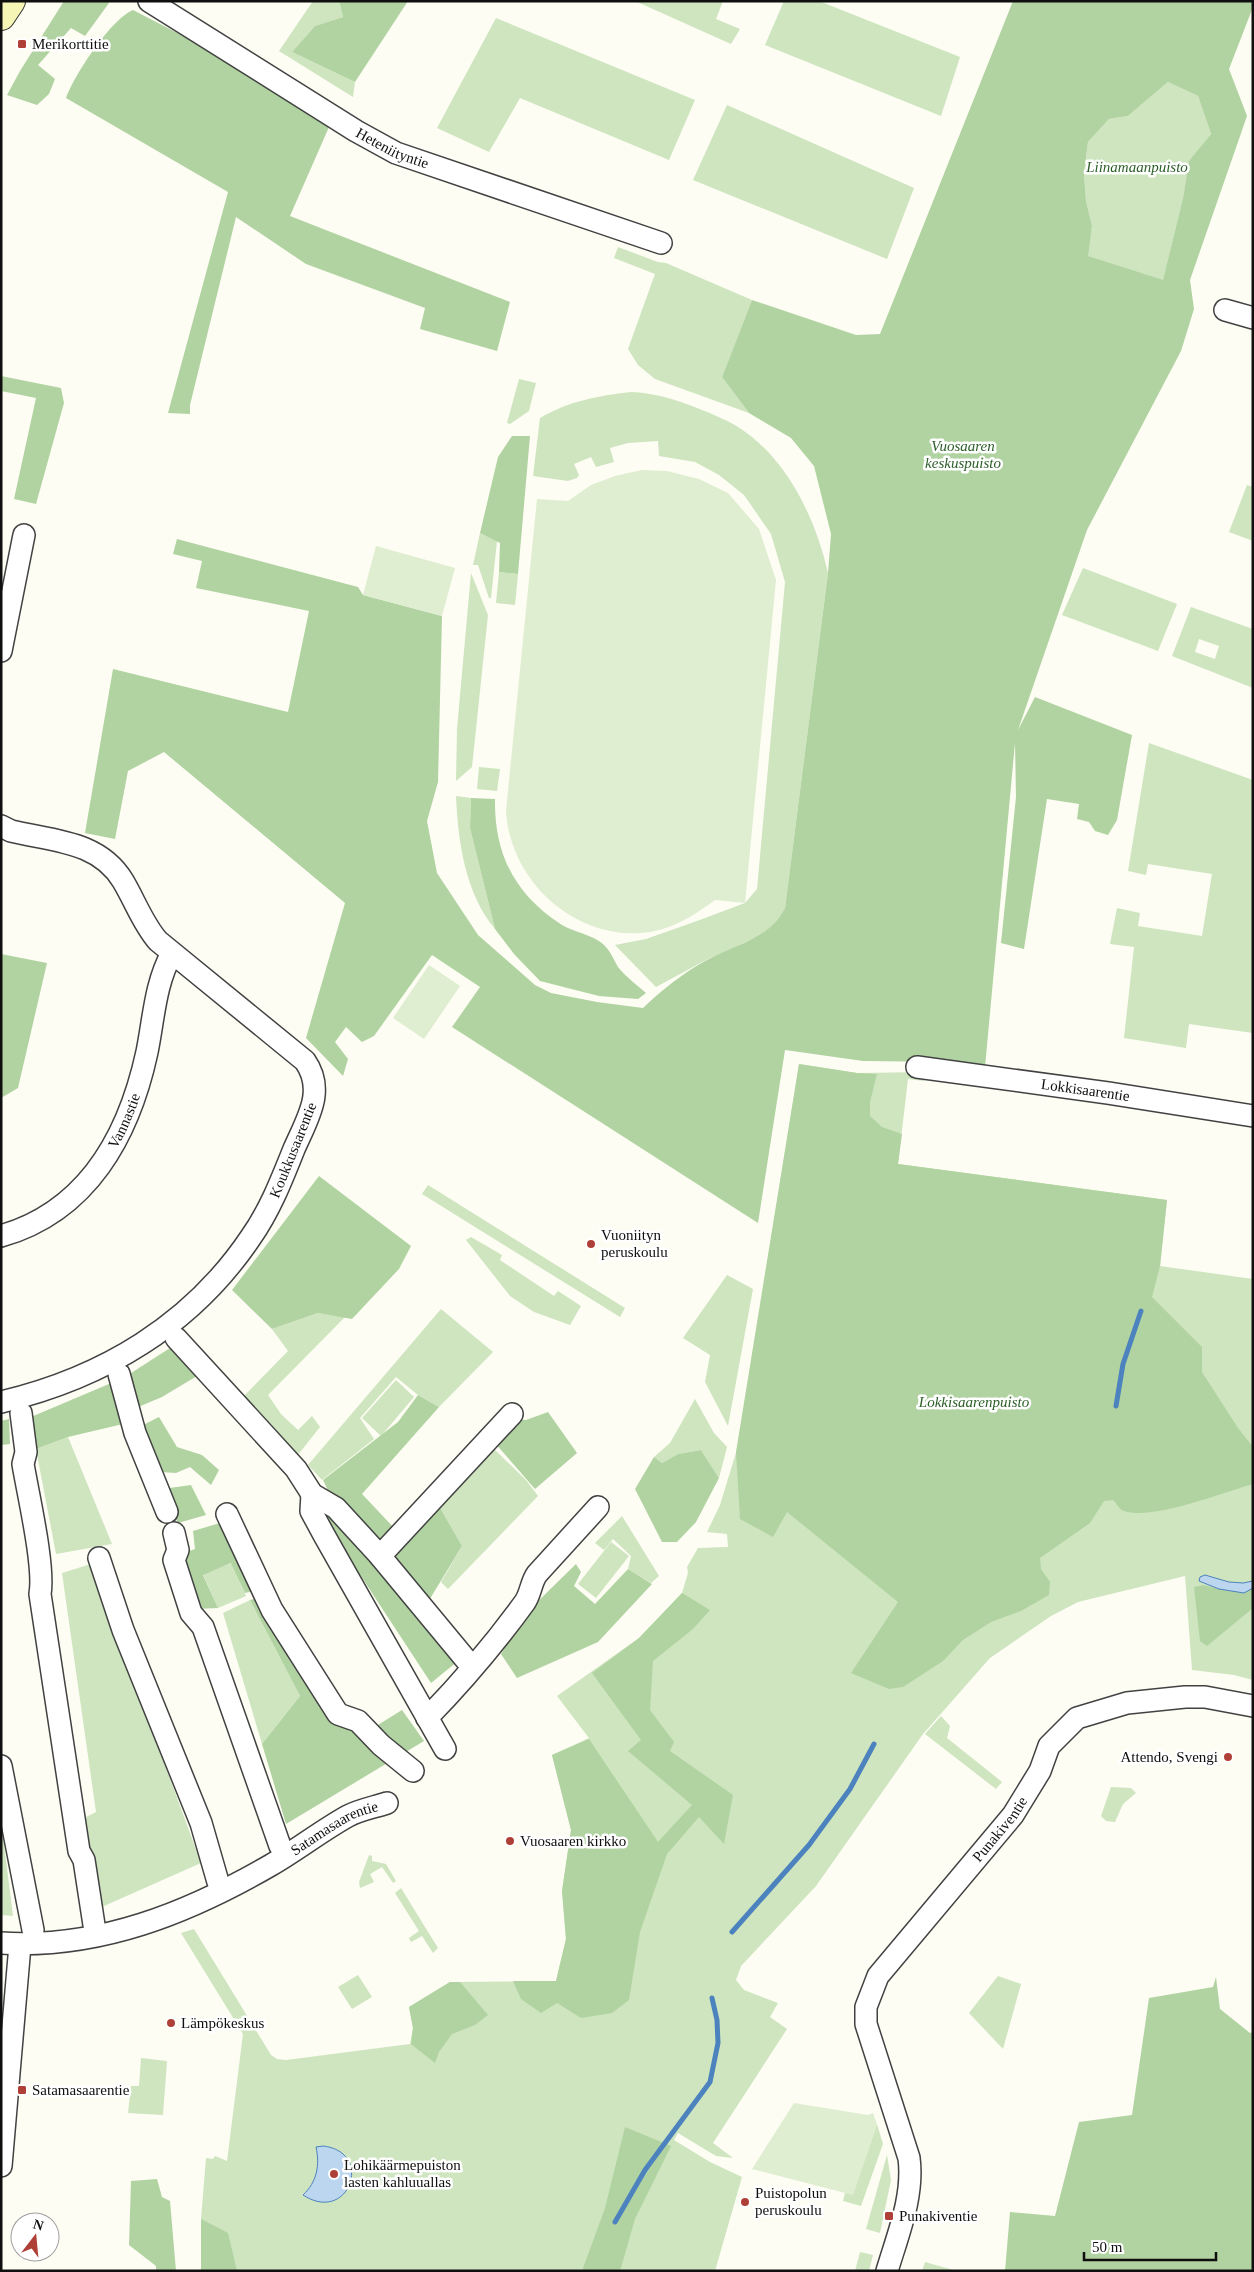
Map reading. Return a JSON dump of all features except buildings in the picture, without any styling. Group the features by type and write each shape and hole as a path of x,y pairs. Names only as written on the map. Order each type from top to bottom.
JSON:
{"main road":[{"path":"1,16 11,1"}],"street":[{"name":"Heteniityntie","path":"149,1 356,131 396,153 661,243"},
{"path":"1225,310 1253,318"},
{"path":"1,651 24,535"},
{"name":"Koukkusaarentie","path":"1,826 11,831 83,847 99,855 116,871 151,933 172,953 305,1061 315,1080 316,1092 277,1192 265,1215 241,1252 193,1306 144,1345 115,1361 46,1390 1,1402"},
{"name":"Vannastie","path":"1,1236 34,1224 60,1206 85,1185 108,1156 135,1098 147,1049 157,986 172,953"},
{"name":"Lokkisaarentie","path":"917,1067 1108,1093 1253,1116"},
{"path":"176,1338 296,1469 312,1494 336,1508 380,1556 472,1668"},
{"path":"119,1374 134,1433 167,1512"},
{"path":"20,1413 26,1452 23,1464 37,1551 41,1586 40,1594 79,1851 84,1860 94,1925"},
{"path":"380,1556 512,1414"},
{"path":"312,1494 311,1511 445,1749"},
{"path":"427,1718 472,1668 526,1600 532,1581 537,1574 598,1507"},
{"path":"227,1514 272,1610 338,1714 358,1720 380,1745 413,1772"},
{"path":"174,1533 178,1550 174,1560 191,1613 203,1627 280,1846"},
{"path":"99,1558 123,1630 201,1823 218,1882"},
{"name":"Punakiventie","path":"887,2271 908,2199 911,2170 910,2158 866,2024 866,2006 878,1976 1013,1815 1040,1771 1049,1746 1077,1718 1127,1703 1185,1697 1205,1697 1253,1706"},
{"path":"1,1766 18,1940 1,2166"},
{"name":"Satamasaarentie","path":"18,1940 50,1943 96,1937 177,1914 234,1887 298,1849 348,1816 387,1804"}],"green space":[{"path":"64,1 107,1 109,3 85,36 71,28 38,65 55,79 49,94 37,105 7,95 20,71"},
{"path":"313,1 339,1 343,17 315,26 292,52 355,82 353,97 279,51"},
{"path":"339,1 408,1 355,82 292,52 315,26 343,17"},
{"path":"635,1 723,1 716,19 740,29 731,44"},
{"path":"784,1 819,1 960,57 941,116 765,45"},
{"name":"Vuosaaren keskuspuisto","path":"1013,1 1253,1 1253,7 1229,69 1247,116 1190,280 1194,309 1181,351 1087,530 1018,730 1035,697 1132,735 1117,820 1108,835 1095,831 1089,822 1077,819 1079,804 1047,799 1024,949 1001,943 1016,797 1015,743 985,1067 953,1062 863,1061 785,1050 758,1223 452,1027 480,987 432,955 374,1036 362,1042 346,1027 335,1042 348,1059 343,1076 306,1038 345,903 164,752 128,771 115,839 85,833 113,669 288,712 309,611 196,588 202,561 173,554 177,539 358,587 363,595 442,616 438,782 427,821 437,873 478,935 535,985 551,993 643,1008 690,970 718,954 761,934 771,927 785,908 828,573 831,534 814,466 791,438 749,413 722,377 752,300 856,335 880,334","holes":["1168,82 1198,96 1211,134 1189,161 1183,198 1163,280 1088,256 1092,226 1086,201 1084,173 1088,142 1109,119 1128,116"]},
{"path":"133,10 191,40 329,127 290,216 510,302 497,351 420,329 425,308 306,264 236,217 190,405 190,414 168,413 228,192 66,98 77,75 95,48 124,15"},
{"path":"496,18 695,100 669,160 520,98 489,152 437,128"},
{"name":"Liinamaanpuisto","path":"1168,82 1198,96 1211,134 1189,162 1183,198 1163,281 1087,256 1092,226 1086,201 1084,173 1088,142 1109,119 1128,116"},
{"path":"727,105 914,188 887,259 693,180"},
{"path":"618,247 658,262 666,263 752,300 722,377 749,413 655,379 638,365 628,349 655,274 614,258"},
{"path":"1,376 61,388 64,403 36,504 14,499 36,398 1,391"},
{"path":"519,379 536,383 529,411 510,424 507,423"},
{"path":"631,392 664,397 720,417 741,429 758,442 773,457 798,493 816,532 828,573 785,908 780,919 764,934 708,959 656,987 615,945 646,939 745,903 757,889 785,582 771,534 744,495 719,475 695,462 659,456 658,441 628,443 610,448 614,462 596,467 591,457 574,464 579,475 577,478 568,481 533,476 540,418 562,407 584,400"},
{"path":"512,436 530,436 518,574 499,572 500,543 480,533 498,457"},
{"path":"642,470 667,471 699,479 728,493 759,529 776,580 745,903 715,900 677,924 650,932 623,933 597,928 573,917 552,902 534,883 520,861 510,837 506,811 537,499 568,501 591,485 615,476"},
{"path":"1247,485 1253,487 1253,541 1229,532"},
{"path":"480,533 497,541 491,598 489,598 478,565 473,565"},
{"path":"376,546 455,568 442,616 363,595"},
{"path":"1083,568 1177,604 1158,651 1062,615"},
{"path":"499,572 518,574 515,605 496,603"},
{"path":"471,573 488,615 472,767 456,781 457,729"},
{"path":"1191,607 1253,629 1253,688 1172,656","holes":["1199,639 1219,646 1215,659 1195,652"]},
{"path":"1149,743 1253,780 1253,1033 1189,1024 1186,1048 1124,1038 1134,947 1110,944 1117,908 1140,913 1138,926 1202,936 1212,874 1148,864 1146,875 1128,871"},
{"path":"479,767 500,769 497,791 477,789"},
{"path":"456,796 471,798 470,828 495,929 477,899 465,866 461,848"},
{"path":"471,798 495,799 498,838 503,855 510,871 532,900 562,925 594,938 603,944 621,971 646,993 638,999 599,996 540,981 514,954 495,929 470,828"},
{"path":"1,954 47,963 18,1088 1,1098"},
{"path":"429,965 460,986 424,1039 393,1018"},
{"name":"Lokkisaarenpuisto","path":"799,1064 857,1073 926,1072 924,1081 908,1079 898,1164 1167,1200 1160,1266 1253,1279 1253,1680 1234,1675 1192,1670 1185,1576 1078,1602 1051,1616 990,1658 923,1734 816,1886 741,1966 736,1980 744,1990 778,2003 770,2017 787,2029 713,2143 733,2158 716,2156 678,2133 674,2140 710,2162 742,2177 715,2271 201,2271 201,2219 206,2158 213,2159 215,2156 227,2161 243,2034 181,1933 194,1929 271,2055 277,2059 286,2060 410,2044 413,2028 409,2007 450,1982 556,1981 566,1939 562,1891 571,1830 552,1755 589,1738 557,1696 639,1638 682,1593 688,1573 687,1567 698,1548 728,1547 727,1534 707,1532 720,1505 738,1446"},
{"path":"799,1064 857,1073 877,1074 870,1102 870,1116 882,1127 902,1134 898,1164 1167,1200 1160,1266 1152,1297 1202,1347 1202,1372 1238,1428 1253,1447 1253,1484 1188,1504 1151,1512 1136,1513 1124,1511 1113,1500 1104,1501 1090,1523 1040,1558 1041,1569 1050,1582 1049,1595 1021,1611 991,1622 963,1640 943,1661 903,1687 889,1689 851,1673 898,1602 787,1512 773,1537 740,1519 736,1452"},
{"path":"319,1176 411,1246 399,1269 352,1319 318,1313 272,1329 232,1290"},
{"path":"428,1185 625,1308 620,1317 422,1194"},
{"path":"471,1237 502,1255 500,1260 554,1296 558,1291 581,1306 570,1325 534,1312 510,1296 466,1240"},
{"path":"727,1275 753,1289 728,1426 705,1382 710,1355 683,1338"},
{"path":"441,1309 493,1352 439,1407 418,1395 396,1377 360,1418 374,1439 322,1480 308,1465"},
{"path":"318,1313 345,1317 268,1395 281,1414 298,1430 312,1416 320,1427 297,1456 240,1400 288,1351 272,1329"},
{"path":"170,1348 197,1376 162,1397 131,1410 125,1377"},
{"path":"396,1380 414,1397 381,1436 362,1418"},
{"path":"116,1381 123,1424 68,1437 36,1449 31,1417"},
{"path":"418,1395 439,1407 362,1494 396,1530 379,1547 333,1501 323,1480 398,1422"},
{"path":"695,1399 714,1433 727,1447 719,1478 701,1450 678,1454 662,1463 654,1457 670,1443"},
{"path":"548,1412 577,1453 535,1489 495,1443 511,1419 526,1420"},
{"path":"159,1417 177,1447 202,1455 219,1470 211,1485 190,1467 176,1473 160,1472 143,1425"},
{"path":"9,1419 10,1444 1,1445 1,1421"},
{"path":"68,1437 112,1544 56,1554 36,1449"},
{"path":"489,1444 526,1480 538,1496 448,1589 441,1582 462,1546 439,1506"},
{"path":"701,1450 719,1478 696,1522 677,1542 662,1542 635,1489 654,1457 662,1463 678,1454"},
{"path":"191,1485 206,1515 178,1523 162,1489"},
{"path":"315,1506 325,1506 458,1661 431,1683"},
{"path":"439,1506 462,1546 428,1602 390,1555"},
{"path":"622,1516 659,1576 651,1583 628,1569 631,1556 613,1539 604,1550 595,1543"},
{"path":"220,1523 258,1590 245,1593 231,1563 203,1575 218,1608 195,1609 178,1555 195,1549 193,1531"},
{"path":"611,1542 629,1556 596,1598 578,1584"},
{"path":"232,1563 246,1596 218,1608 203,1574"},
{"path":"91,1564 201,1863 95,1910 82,1819 96,1812 62,1573"},
{"path":"576,1564 581,1572 574,1586 595,1604 628,1569 652,1584 598,1642 517,1678 501,1654 529,1610"},
{"path":"1204,1585 1219,1589 1253,1588 1253,1608 1207,1646 1200,1641 1194,1587"},
{"path":"682,1593 710,1610 693,1629 653,1661 650,1710 674,1742 670,1751 733,1795 724,1844 699,1817 667,1854 640,1932 629,2000 612,2013 581,2018 557,2003 541,2013 521,1999 513,1981 556,1981 566,1939 562,1891 571,1830 552,1755 589,1739 658,1842 692,1805 628,1751 641,1740 592,1673 639,1638"},
{"path":"261,1597 316,1696 373,1728 402,1710 424,1741 286,1824 262,1744 300,1696 250,1600"},
{"path":"250,1600 300,1696 262,1744 223,1613"},
{"path":"941,1716 950,1726 947,1738 1002,1782 996,1789 925,1734"},
{"path":"1111,1787 1131,1788 1136,1793 1123,1804 1115,1822 1106,1821 1101,1816"},
{"path":"1,1820 13,1916 1,1915"},
{"path":"369,1855 372,1856 372,1861 386,1864 396,1881 393,1883 382,1867 370,1874 374,1882 360,1888 359,1882"},
{"path":"401,1888 438,1948 433,1953 422,1936 411,1942 409,1938 419,1931 395,1893"},
{"path":"358,1975 372,1997 352,2009 338,1987"},
{"path":"998,1976 1021,1984 1003,2049 969,2013"},
{"path":"1216,1977 1220,2009 1250,2033 1253,2032 1253,2271 1005,2271 1010,2212 1055,2216 1079,2122 1132,2115 1149,1998 1213,1987"},
{"path":"450,1982 460,1982 488,2015 475,2025 452,2034 439,2052 435,2063 411,2044 413,2028 409,2007"},
{"path":"141,2058 167,2061 163,2115 128,2113 131,2086 139,2086"},
{"path":"794,2103 868,2115 873,2113 877,2124 853,2195 752,2169"},
{"path":"877,2124 883,2144 861,2206 843,2201 845,2193 853,2194"},
{"path":"625,2127 671,2146 635,2219 620,2271 582,2271 605,2208"},
{"path":"887,2155 891,2180 880,2233 866,2229"},
{"path":"157,2179 162,2197 170,2201 176,2271 156,2271 156,2266 129,2245 131,2181"},
{"path":"201,2219 228,2233 237,2271 201,2271"},
{"path":"860,2252 873,2255 869,2271 855,2271"},
{"path":"925,2262 957,2271 922,2271"}],"water":[{"path":"1205,1575 1229,1582 1243,1583 1253,1581 1253,1588 1244,1593 1219,1589 1199,1581 1200,1577"},
{"name":"Lohikäärmepuiston lasten kahluuallas","path":"323,2146 339,2151 348,2160 352,2172 350,2184 343,2194 333,2201 319,2202 303,2195 312,2185 316,2173 318,2160 316,2147"}],"waterway":[{"path":"1116,1406 1123,1364 1141,1311"},
{"path":"732,1932 809,1845 850,1789 874,1744"},
{"path":"615,2222 645,2170 710,2082 718,2043 717,2020 712,1998"}],"place":[{"name":"Merikorttitie","path":"22,44"},
{"name":"Vuoniityn peruskoulu","path":"591,1244"},
{"name":"Attendo, Svengi","path":"1228,1757"},
{"name":"Vuosaaren kirkko","path":"510,1841"},
{"name":"Lämpökeskus","path":"171,2023"},
{"name":"Satamasaarentie","path":"22,2090"},
{"name":"Lohikäärmepuiston lasten kahluuallas","path":"334,2174"},
{"name":"Puistopolun peruskoulu","path":"745,2202"},
{"name":"Punakiventie","path":"889,2216"}]}
